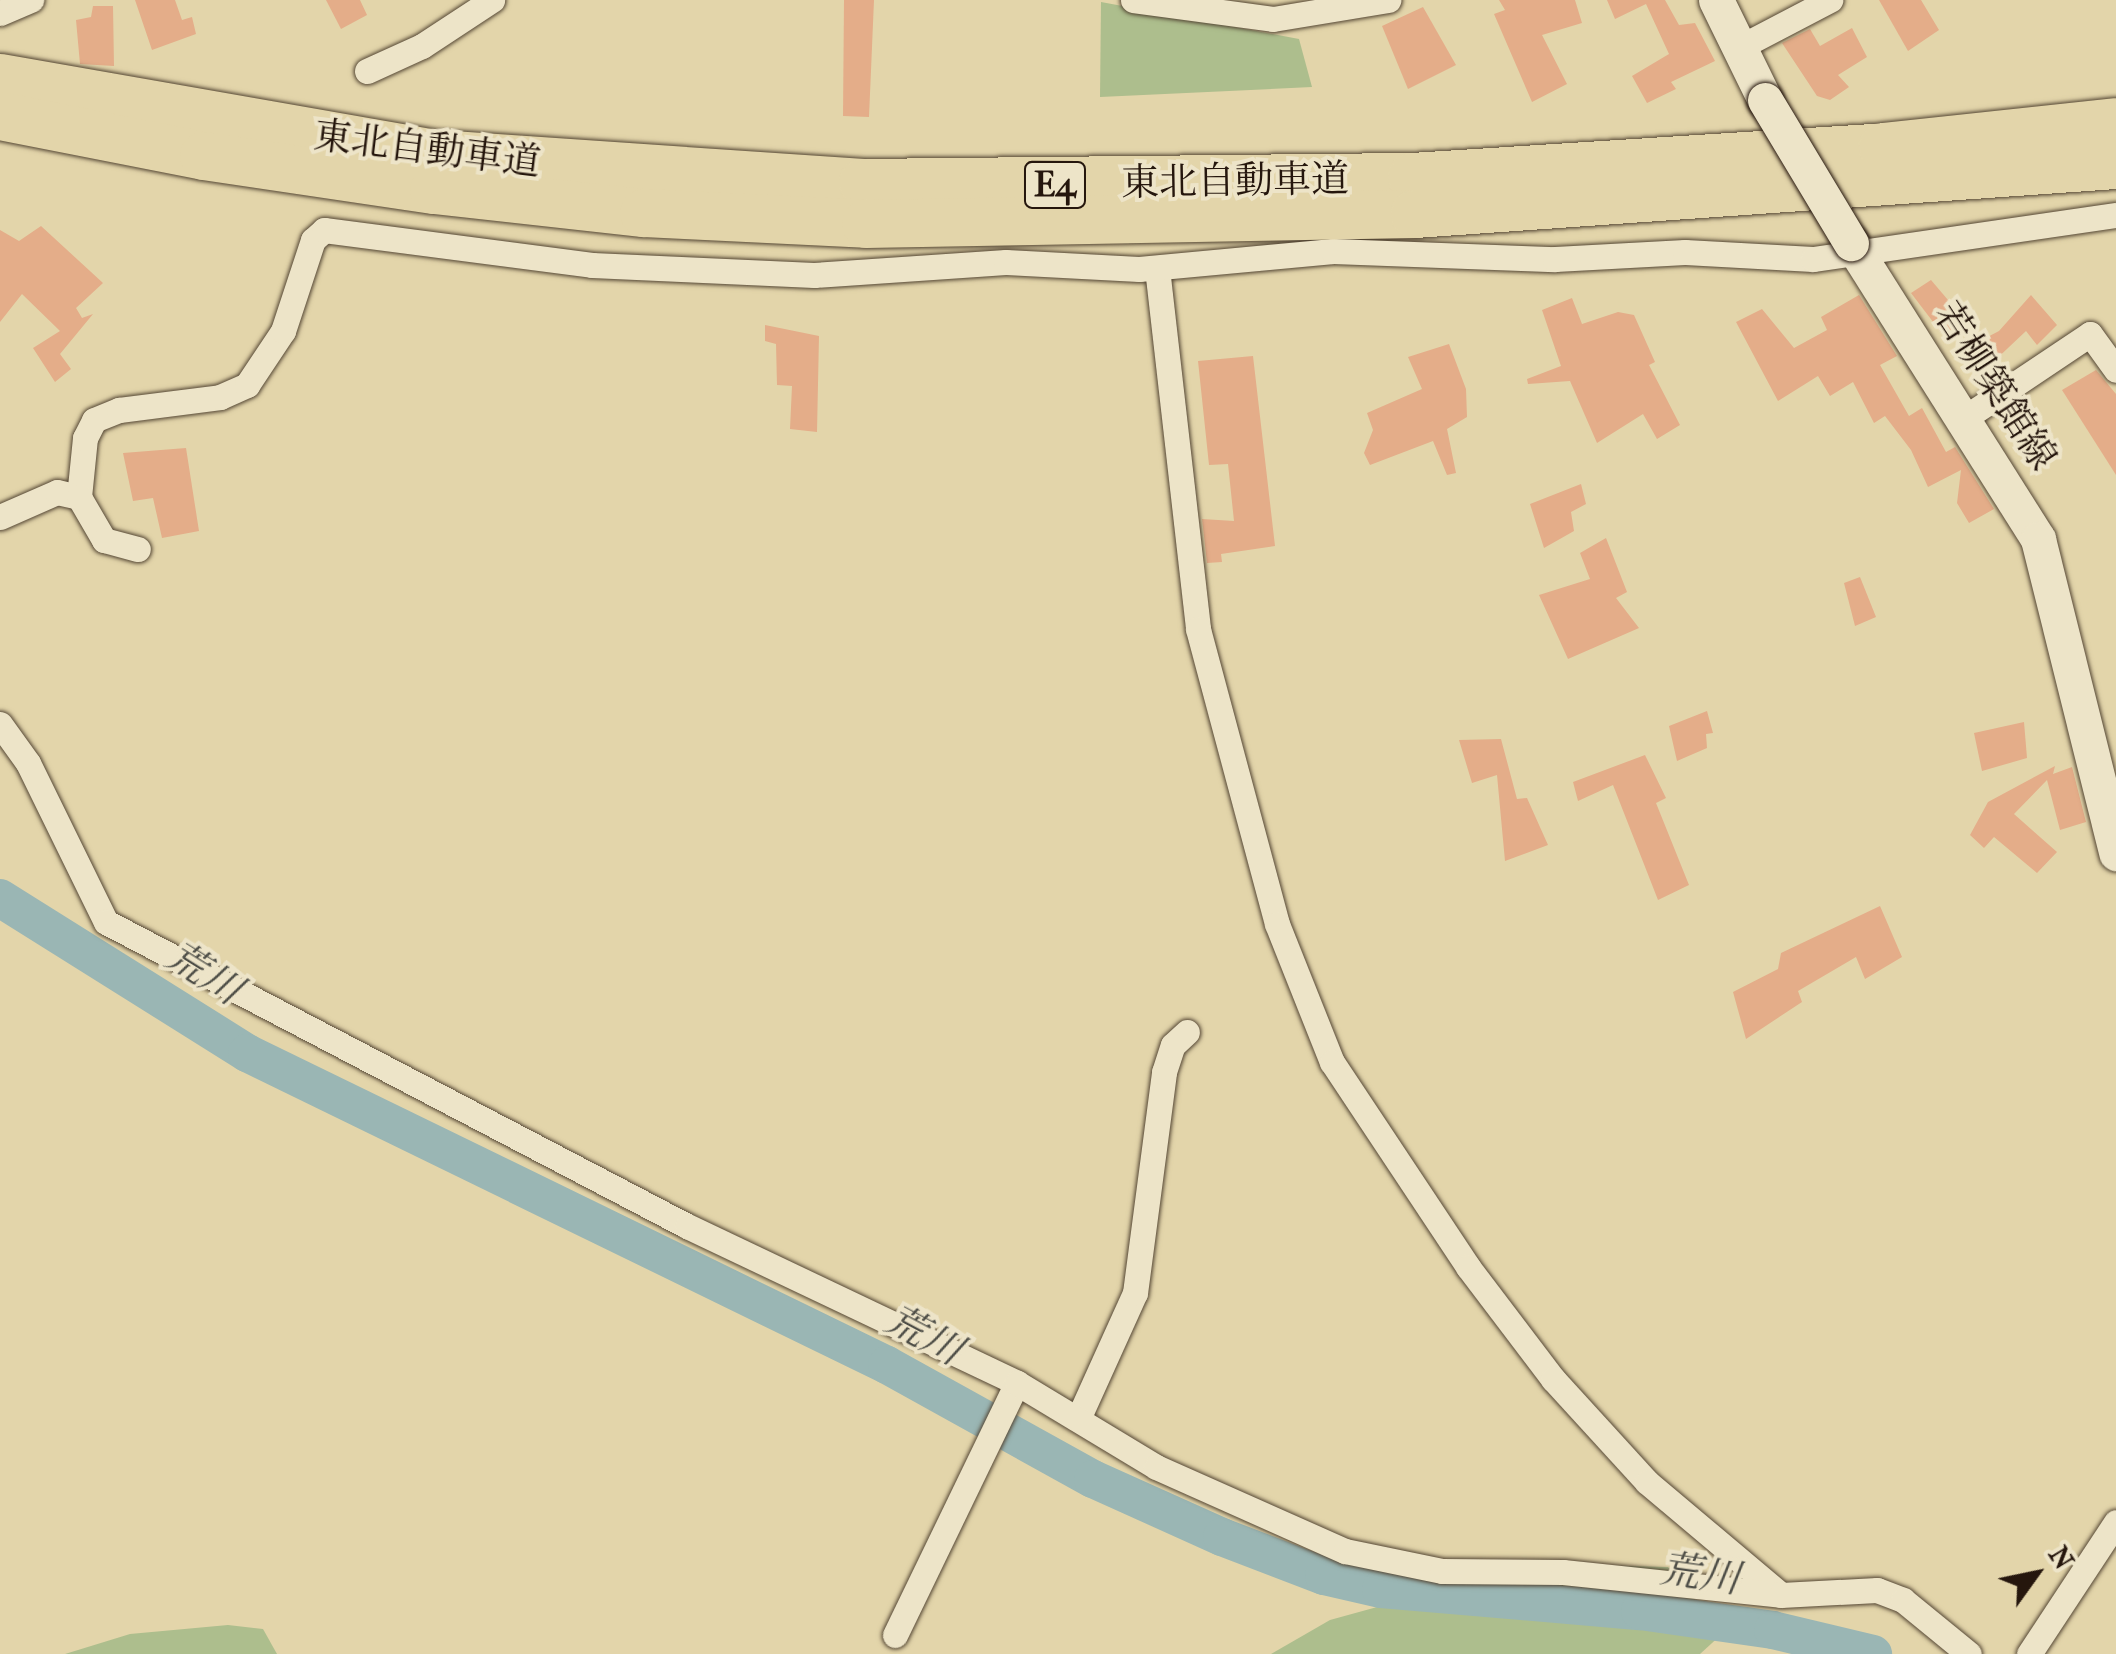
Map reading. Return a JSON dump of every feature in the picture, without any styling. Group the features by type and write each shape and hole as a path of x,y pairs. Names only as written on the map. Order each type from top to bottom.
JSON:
{"highway":[{"name":"東北自動車道","path":"0,78 438,154 644,173 863,183 1412,177 1883,147 2116,122"},
{"name":"東北自動車道","path":"0,116 204,156 434,190 644,212 866,224 1415,214 2116,165"}],"main road":[{"name":"若柳築館線","path":"1716,0 1766,100 1855,249 1966,417 2038,539 2116,853"}],"street":[{"path":"0,12 31,0"},
{"path":"1134,0 1266,9 1388,0"},
{"path":"1740,46 1830,0"},
{"path":"367,72 422,46 488,1"},
{"path":"138,549 104,540 78,498 85,438 94,420 119,410 220,397 247,385 283,331 313,240 324,230 423,248 683,270 814,275 1006,262 1157,268 1332,251 1480,258 1686,252 1813,259 1855,249 2116,215"},
{"path":"1157,268 1198,629 1277,924 1332,1062 1468,1267 1553,1379 1648,1482 1780,1595"},
{"path":"1966,417 2090,334 2116,370"},
{"path":"0,516 58,492 78,498"},
{"path":"0,724 28,764 106,922 686,1226 1014,1391 1078,1419 1191,1484 1345,1551 1392,1563 1780,1595 1877,1590 1903,1600 1969,1654"},
{"path":"1078,1419 1135,1293 1164,1072 1173,1045 1187,1032"},
{"path":"895,1634 1014,1391"},
{"path":"2030,1654 2116,1522"}],"green space":[{"path":"1101,2 1299,39 1312,87 1100,97"},
{"path":"1590,1565 1668,1567 1723,1633 1700,1654 1271,1654 1330,1620 1475,1580"},
{"path":"228,1625 263,1629 277,1654 65,1654 130,1634"}],"building":[{"path":"135,0 175,0 182,20 192,17 196,34 152,50"},
{"path":"326,0 360,0 367,15 341,29"},
{"path":"844,0 874,0 869,117 843,116"},
{"path":"1499,0 1575,0 1582,23 1542,35 1567,84 1532,102 1494,14 1505,10"},
{"path":"1607,0 1665,0 1679,25 1695,23 1715,61 1671,82 1676,89 1647,103 1632,76 1669,54 1646,4 1615,19"},
{"path":"1879,0 1921,0 1939,30 1908,51"},
{"path":"93,6 113,6 114,66 80,64 76,20 91,17"},
{"path":"1423,7 1456,65 1408,89 1382,26"},
{"path":"1852,28 1867,57 1838,75 1849,87 1830,100 1817,96 1782,43 1810,29 1820,46"},
{"path":"41,226 103,283 76,308 82,318 93,314 60,354 71,369 55,382 33,348 60,331 22,294 0,322 0,230 19,241"},
{"path":"1931,280 1965,320 1943,335 1911,293"},
{"path":"1859,295 1897,356 1880,365 1909,416 1922,408 1946,452 1955,447 1994,509 1969,523 1957,503 1961,470 1928,487 1911,450 1885,416 1874,423 1853,382 1830,396 1818,376 1778,401 1736,322 1762,309 1794,348 1827,330 1821,317"},
{"path":"2031,295 2057,325 2037,345 2026,331 1990,365 1974,344 1999,331"},
{"path":"1572,298 1582,324 1618,312 1634,315 1655,362 1649,365 1680,425 1657,439 1643,414 1597,443 1570,381 1528,384 1527,379 1561,366 1542,310"},
{"path":"765,325 819,336 817,432 790,429 792,386 777,385 776,344 765,341"},
{"path":"1449,344 1466,389 1467,417 1447,429 1456,473 1447,475 1433,441 1370,465 1364,453 1373,430 1367,413 1422,389 1408,357"},
{"path":"1253,356 1275,546 1221,554 1222,562 1207,563 1202,519 1234,521 1228,464 1209,465 1198,361"},
{"path":"2096,370 2116,394 2116,475 2062,390"},
{"path":"186,448 199,531 162,538 153,498 133,501 123,453"},
{"path":"1581,484 1586,504 1571,512 1574,531 1544,548 1530,504"},
{"path":"1606,538 1627,592 1616,598 1639,628 1568,659 1539,595 1590,579 1580,553"},
{"path":"1860,577 1876,617 1855,626 1844,583"},
{"path":"1707,711 1713,733 1706,734 1707,748 1677,761 1669,726"},
{"path":"2024,722 2027,758 1982,771 1974,733"},
{"path":"1501,739 1517,799 1527,798 1548,845 1505,861 1497,775 1472,783 1459,740"},
{"path":"1645,755 1666,798 1656,803 1689,885 1658,900 1613,785 1578,801 1573,782"},
{"path":"2055,766 2053,774 2072,767 2086,822 2060,830 2047,780 2014,814 2057,852 2037,873 1994,837 1984,848 1970,835 1988,802"},
{"path":"1880,906 1902,957 1865,979 1856,957 1798,991 1802,1002 1746,1039 1733,992 1778,969 1781,953"}],"waterway":[{"name":"荒川","path":"0,898 247,1053 887,1365 1093,1479 1222,1537 1324,1576 1381,1589 1640,1611 1773,1630 1873,1654"}]}
